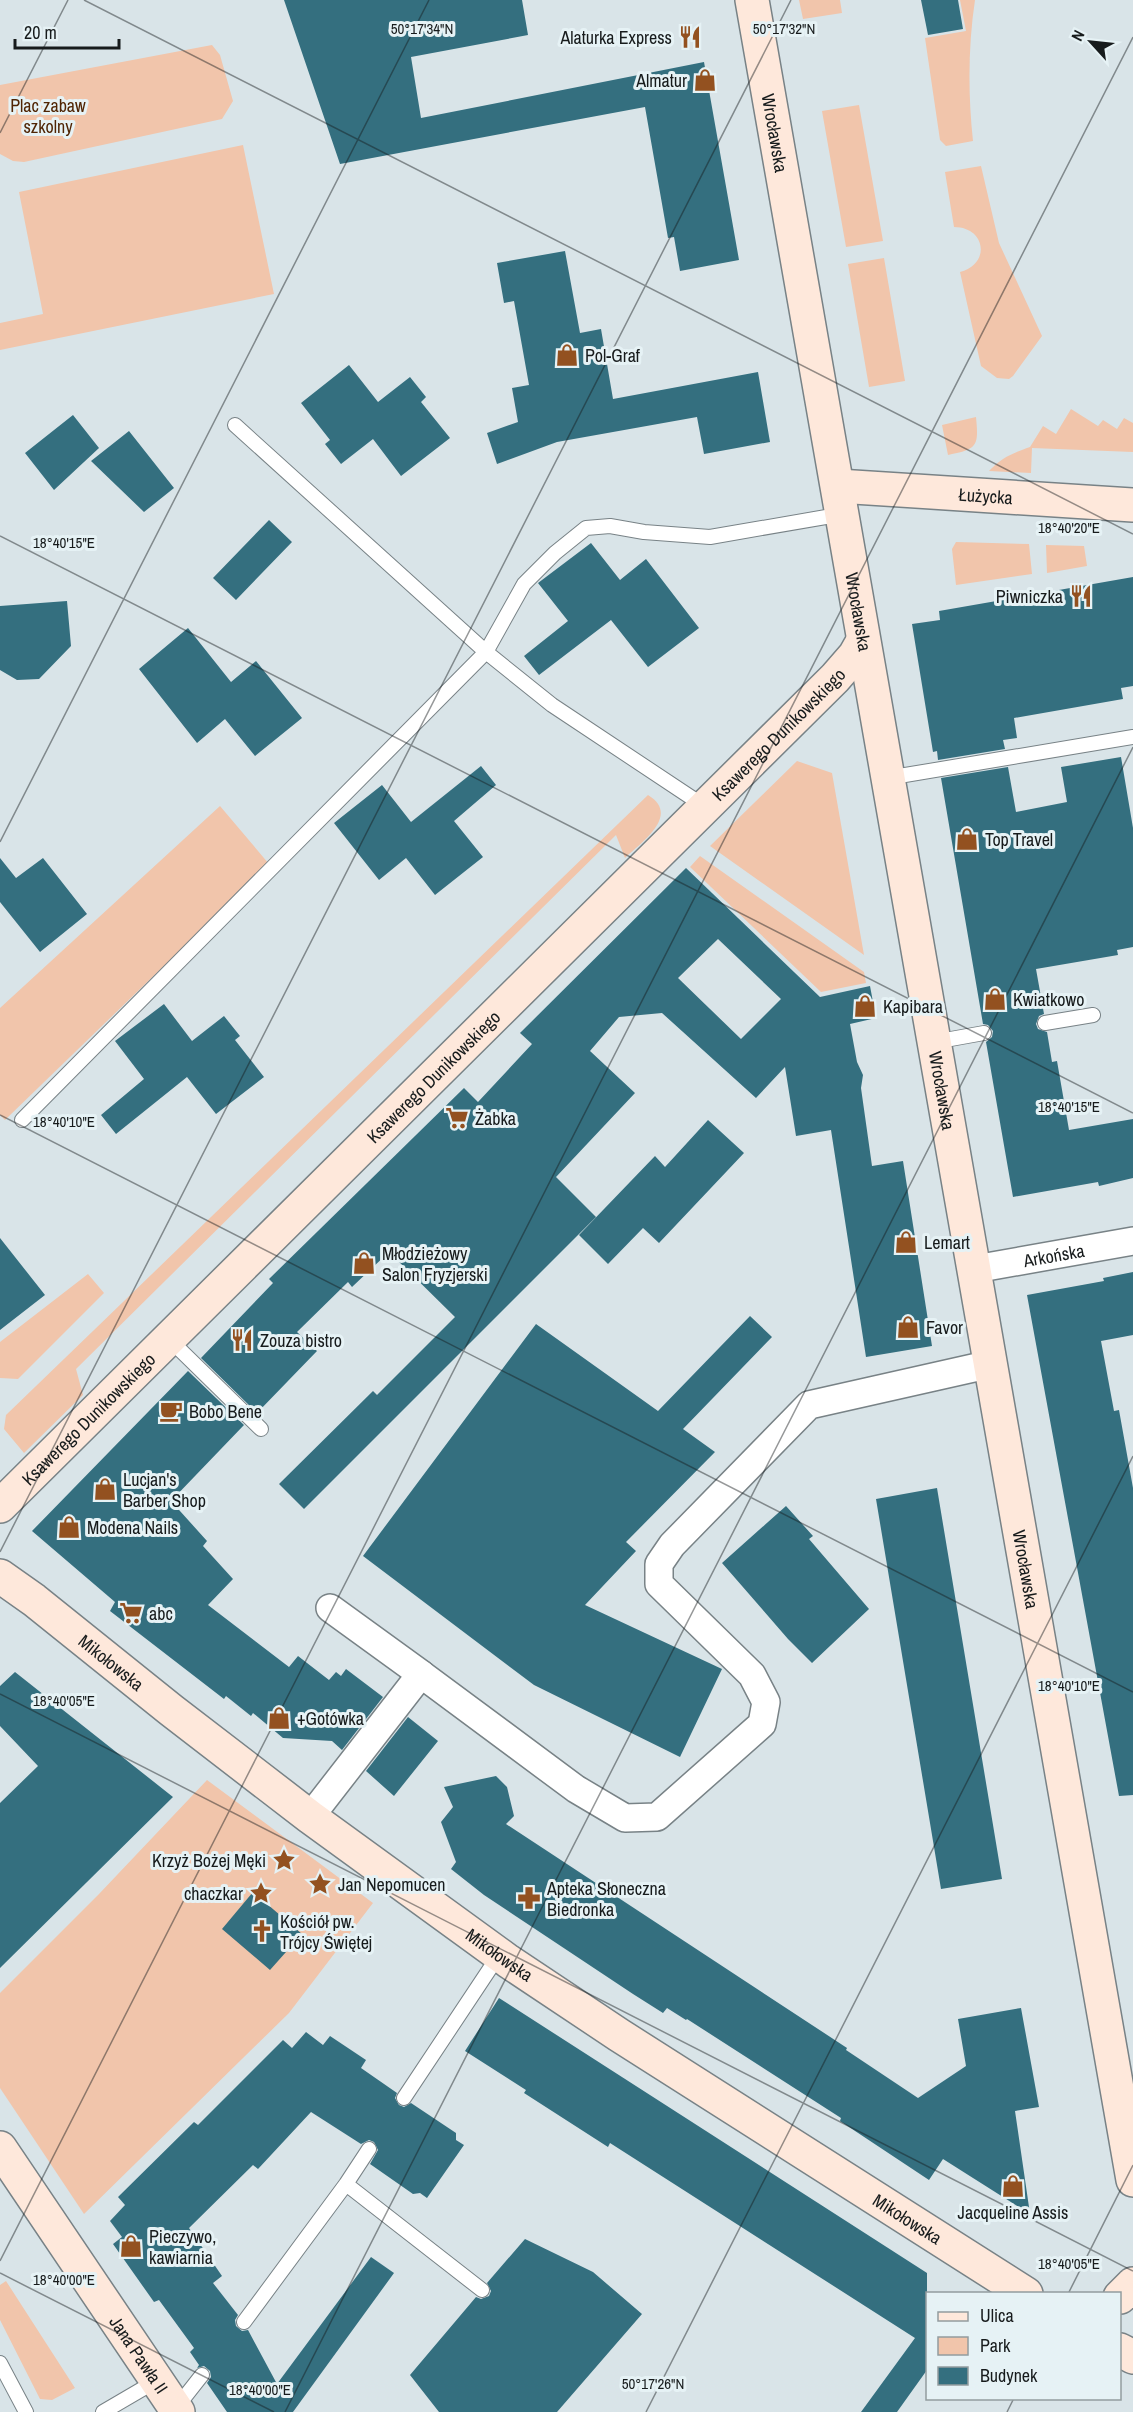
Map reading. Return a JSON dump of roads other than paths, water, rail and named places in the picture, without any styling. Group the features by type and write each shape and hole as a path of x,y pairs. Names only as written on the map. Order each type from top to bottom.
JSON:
{"street":[{"name":"Wrocławska","path":"752,0 1133,2180"},
{"name":"Łużycka","path":"841,500 1133,505"},
{"name":"Ksawerego Dunikowskiego","path":"0,1506 846,667 863,641"},
{"name":"Arkońska","path":"975,1269 1133,1241"},
{"path":"330,1608 576,1789 625,1818 657,1817 762,1724 765,1702 752,1675 659,1584 659,1564 672,1545 809,1405 991,1364"},
{"name":"Mikołowska","path":"0,1576 34,1600 310,1818 499,1955 619,2035 1023,2292"},
{"path":"310,1818 421,1674"},
{"name":"Jana Pawła II","path":"0,2148 177,2410"},
{"path":"1121,2295 1133,2284"}],"lane":[{"path":"235,425 486,652 552,705 706,807"},
{"path":"22,1120 486,652 524,584 555,553 586,528 610,526 644,532 710,537 841,500"},
{"path":"887,778 1133,738"},
{"path":"1045,1023 1093,1015"},
{"path":"934,1042 984,1033"},
{"path":"169,1339 261,1429"},
{"path":"404,2098 499,1955"},
{"path":"244,2322 346,2184 369,2149"},
{"path":"346,2184 482,2290"},
{"path":"0,2363 26,2412"},
{"path":"177,2410 202,2375"},
{"path":"103,2412 158,2380"}],"place":[{"name":"Alaturka Express","path":"690,37"},
{"name":"Almatur","path":"705,80"},
{"name":"Pol-Graf","path":"567,355"},
{"name":"Piwniczka","path":"1081,596"},
{"name":"Top Travel","path":"967,839"},
{"name":"Kwiatkowo","path":"995,999"},
{"name":"Kapibara","path":"865,1006"},
{"name":"Żabka","path":"457,1118"},
{"name":"Lemart","path":"906,1242"},
{"name":"Młodzieżowy Salon Fryzjerski","path":"364,1263"},
{"name":"Favor","path":"908,1327"},
{"name":"Zouza bistro","path":"242,1340"},
{"name":"Bobo Bene","path":"171,1411"},
{"name":"Lucjan's Barber Shop","path":"105,1489"},
{"name":"Modena Nails","path":"69,1527"},
{"name":"abc","path":"131,1613"},
{"name":"+Gotówka","path":"279,1718"},
{"name":"Krzyż Bożej Męki","path":"284,1860"},
{"name":"Jan Nepomucen","path":"320,1884"},
{"name":"chaczkar","path":"261,1893"},
{"name":"Apteka Słoneczna Biedronka","path":"529,1898"},
{"name":"Kościół pw. Trójcy Świętej","path":"262,1931"},
{"name":"Jacqueline Assis","path":"1013,2186"},
{"name":"Pieczywo, kawiarnia","path":"131,2246"}],"park label":[{"name":"Plac zabaw szkolny","path":"48,115"}]}
